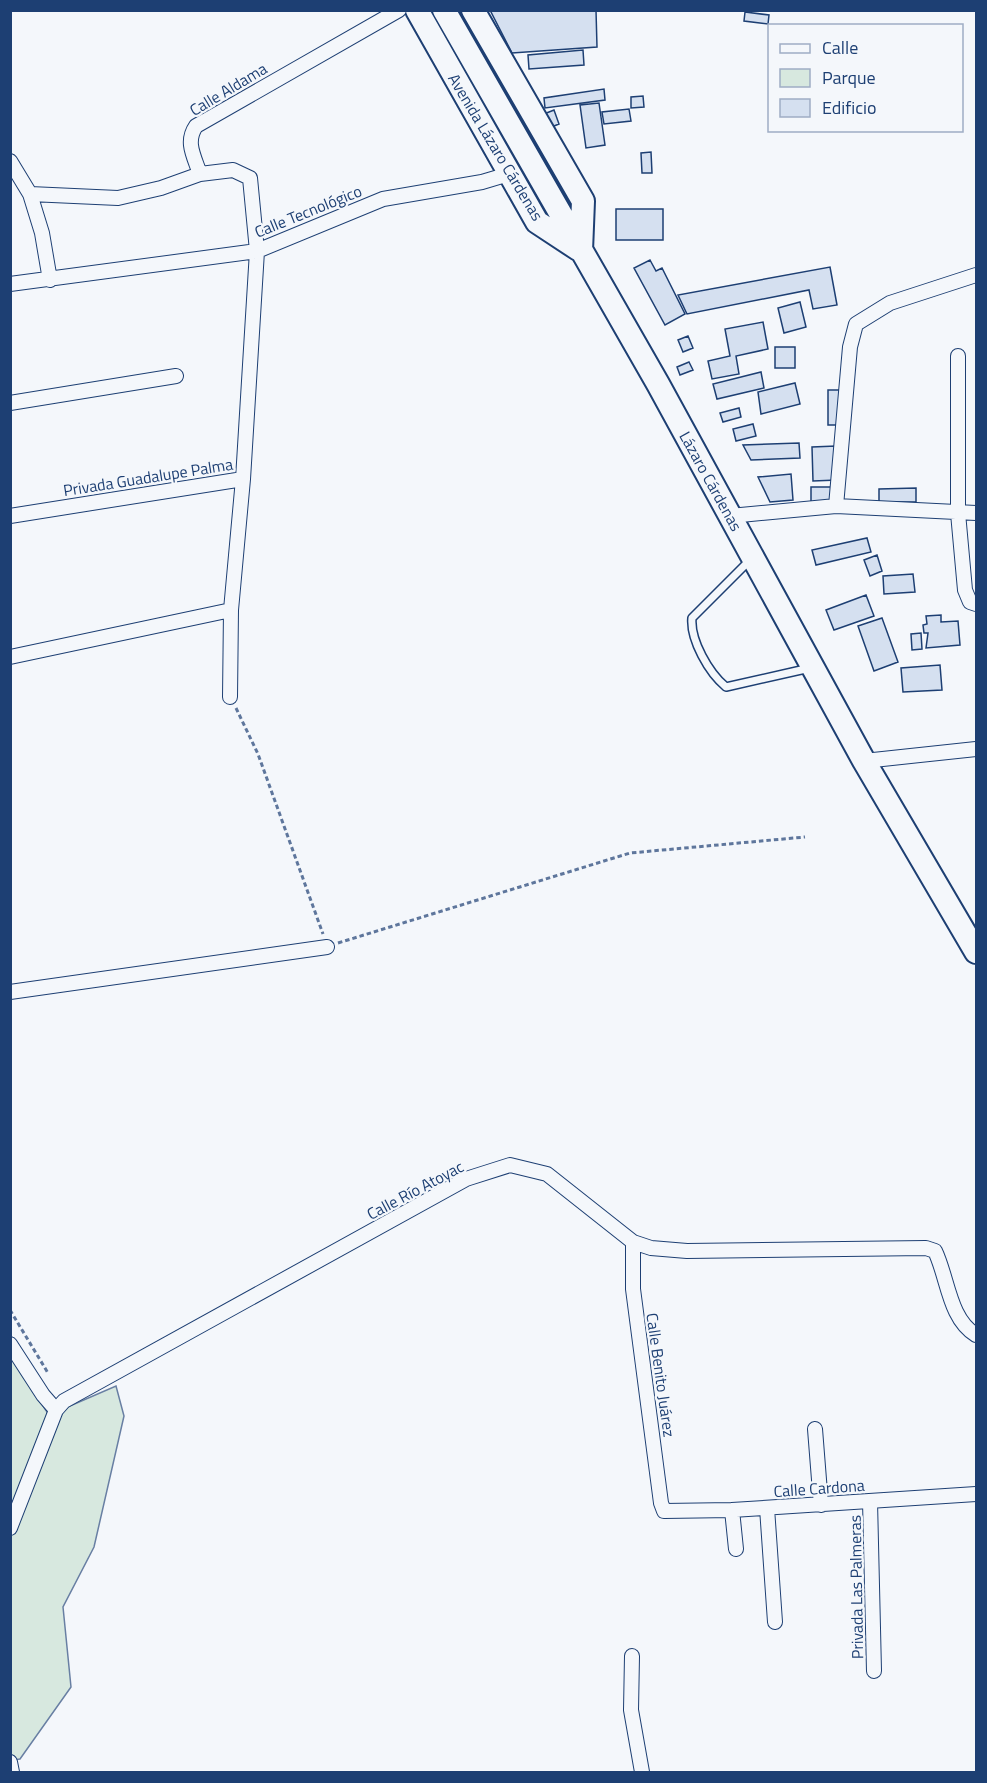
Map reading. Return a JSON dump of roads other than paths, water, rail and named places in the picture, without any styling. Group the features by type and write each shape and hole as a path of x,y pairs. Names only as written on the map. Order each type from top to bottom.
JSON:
{"main road":[{"name":"Avenida Lázaro Cárdenas","path":"417,10 537,222 582,251"},
{"name":"Lázaro Cárdenas","path":"444,10 582,251 864,761 976,952"},
{"path":"473,10 583,201 582,251"}],"street":[{"name":"Calle Aldama","path":"200,174 189,143 190,135 196,126 399,10"},
{"path":"10,161 30,194 42,233 50,280"},
{"path":"30,194 118,198 161,189 200,174 233,170 250,178 257,251"},
{"name":"Calle Tecnológico","path":"10,284 257,251 383,199 482,182 509,174"},
{"name":"Privada Guadalupe Palma","path":"10,516 243,479 257,251"},
{"path":"836,506 850,347 856,324 890,303 976,275"},
{"path":"958,356 958,513 965,590 970,602 976,604"},
{"path":"10,403 176,376"},
{"path":"230,697 231,610 243,479"},
{"path":"730,516 836,506 976,513"},
{"path":"10,657 231,610"},
{"path":"864,761 976,749"},
{"path":"10,992 327,947"},
{"name":"Calle Río Atoyac","path":"60,1405 466,1179 510,1165 547,1174 633,1242 651,1248 687,1251 926,1248 935,1251 956,1313 963,1326 976,1335"},
{"name":"Calle Benito Juárez","path":"633,1242 633,1289 661,1503 664,1511"},
{"path":"10,1344 43,1395 60,1405 10,1528"},
{"path":"815,1429 821,1505"},
{"name":"Calle Cardona","path":"664,1511 732,1510 976,1494"},
{"name":"Privada Las Palmeras","path":"870,1502 874,1671"},
{"path":"767,1508 775,1622"},
{"path":"732,1510 736,1549"},
{"path":"632,1656 631,1697 642,1773"},
{"path":"11,1764 12,1773"}],"lane":[{"path":"753,557 692,618 691,631 717,679 726,687 813,668"}]}
